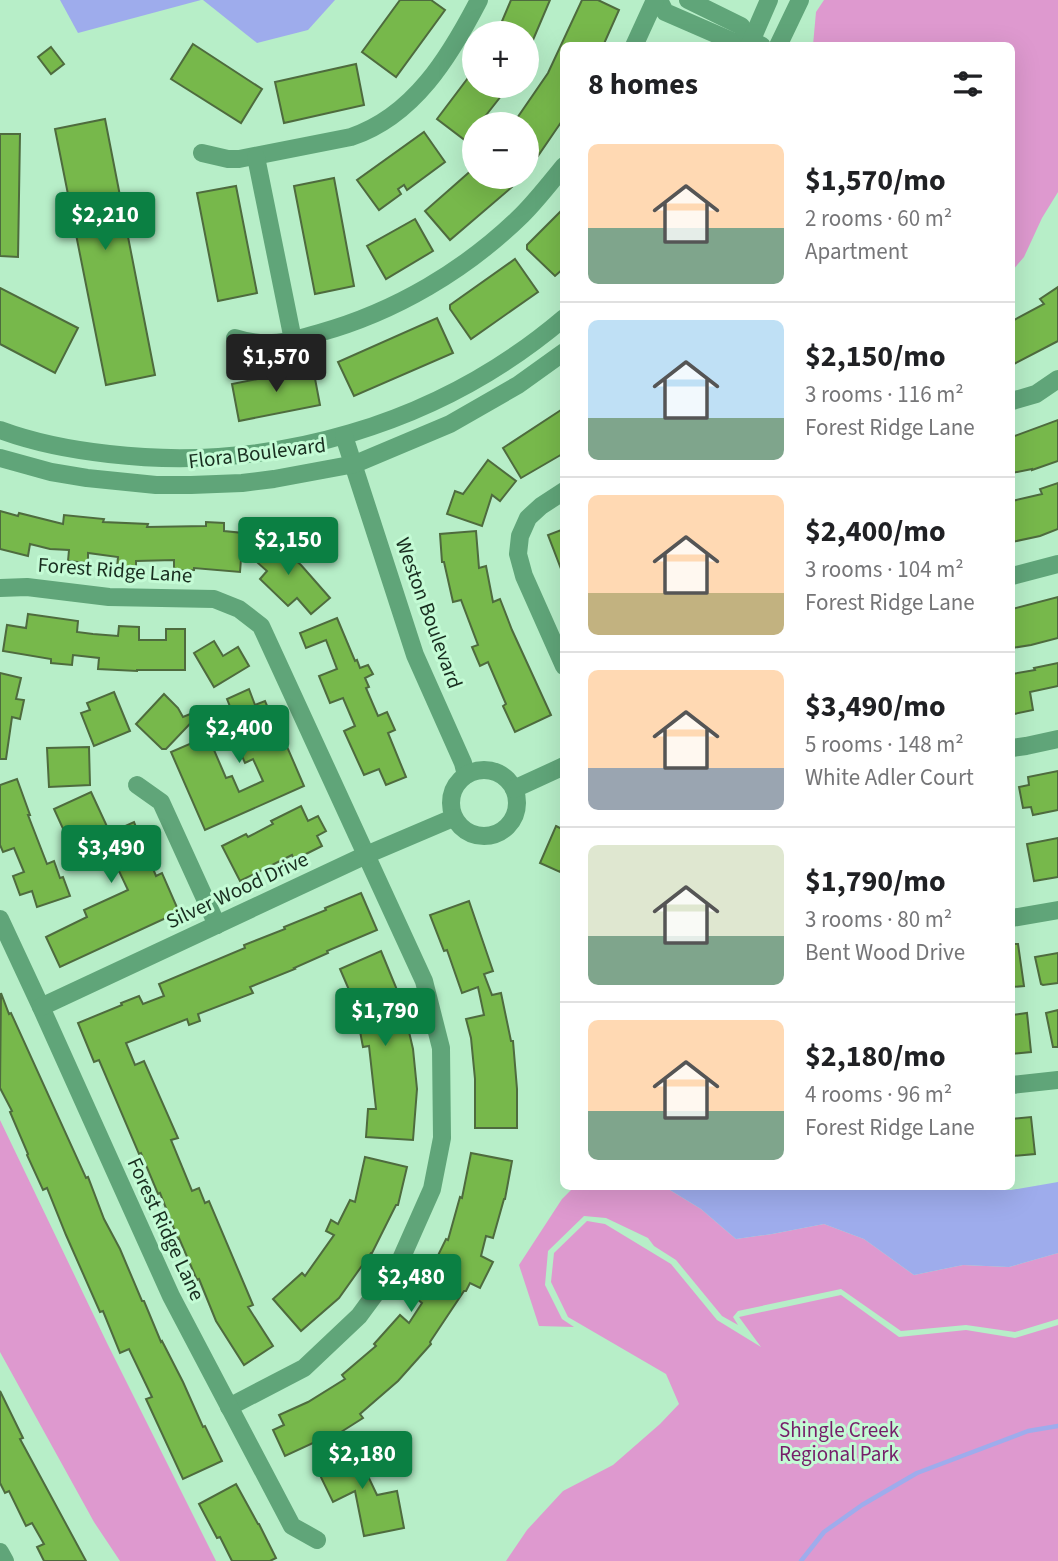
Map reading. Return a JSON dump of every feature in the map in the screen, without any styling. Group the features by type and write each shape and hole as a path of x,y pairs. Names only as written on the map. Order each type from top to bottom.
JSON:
{"street":[{"path":"202,153 228,159 256,157 365,133 408,102 431,78 462,33 479,0"},
{"path":"636,42 657,0 665,12 734,42"},
{"path":"688,0 741,26 753,42"},
{"path":"755,42 769,0"},
{"path":"780,42 800,0"},
{"path":"706,29 714,13"},
{"path":"256,157 293,340"},
{"path":"235,338 261,344 293,340 358,321 407,298 470,258 523,214 560,171"},
{"name":"Flora Boulevard","path":"0,430 87,452 163,459 232,457 296,448 344,436 414,411 471,383 517,354 560,321"},
{"name":"Flora Boulevard","path":"0,458 51,472 87,478 168,485 242,483 355,464 450,424 518,385 560,355"},
{"path":"1015,400 1036,394 1058,379"},
{"name":"Flora Boulevard","path":"344,436 355,464"},
{"name":"Weston Boulevard","path":"355,464 415,655 466,775"},
{"path":"560,494 528,518 520,536 518,554 524,576 560,657"},
{"path":"1015,575 1058,564"},
{"name":"Forest Ridge Lane","path":"0,588 27,587 109,597 214,599 239,609 261,626 424,981 441,1048 442,1138 432,1189 401,1259 359,1316 304,1368 229,1407"},
{"path":"1015,748 1058,739"},
{"path":"514,789 560,768"},
{"path":"482,770 494,771 504,776 514,789 517,807 515,816 510,825 497,835 478,837 463,830 453,817 450,805 453,789 466,775 482,770"},
{"path":"137,785 160,802 217,925"},
{"name":"Silver Wood Drive","path":"41,1007 453,817"},
{"path":"1015,917 1058,910"},
{"name":"Forest Ridge Lane","path":"0,919 171,1296 292,1526 317,1540"},
{"path":"1015,1086 1058,1080"},
{"path":"0,1552 5,1561"}],"green space":[{"path":"824,0 1058,0 1058,192 1042,218 1024,257 1015,268 1015,42 813,42 816,12"},
{"path":"0,1120 216,1561 120,1561 94,1522 0,1352"},
{"path":"571,1190 670,1190 701,1209 736,1239 824,1224 864,1239 914,1275 963,1265 1009,1267 1058,1253 1058,1319 1015,1332 966,1325 901,1331 841,1289 738,1311 733,1317 738,1325 722,1316 676,1260 654,1246 648,1238 606,1218 584,1216 548,1251 545,1285 562,1319 574,1327 539,1326 519,1265 562,1199"},
{"name":"Shingle Creek Regional Park","path":"587,1221 605,1224 671,1264 717,1320 761,1347 739,1317 841,1295 899,1337 966,1330 1015,1338 1058,1325 1058,1561 506,1561 527,1530 563,1491 613,1465 679,1404 666,1374 568,1317 551,1282 554,1253"}],"water":[{"path":"60,0 201,0 78,33"},
{"path":"203,0 335,0 308,30 257,43"},
{"path":"1058,1182 1058,1253 1009,1267 963,1265 914,1275 864,1239 824,1224 736,1239 701,1209 670,1190 1015,1190"}],"building":[{"path":"400,0 431,0 445,10 396,77 362,52"},
{"path":"511,0 550,0 539,26 539,21 502,21"},
{"path":"582,0 598,0 619,10 605,42 562,42"},
{"path":"193,44 262,89 241,123 171,79"},
{"path":"51,47 64,64 51,74 38,57"},
{"path":"560,47 560,124 539,154 539,112 521,112 531,98 539,98 539,86"},
{"path":"356,64 364,105 284,123 275,82"},
{"path":"462,86 462,98 500,98 488,112 462,112 462,138 437,119"},
{"path":"105,119 155,375 106,385 55,129"},
{"path":"424,132 445,162 407,190 404,185 398,189 401,194 379,210 357,180"},
{"path":"0,134 20,134 18,257 0,256"},
{"path":"334,178 354,286 315,294 294,186"},
{"path":"462,179 462,189 510,189 450,240 425,211"},
{"path":"236,186 257,293 218,301 197,193"},
{"path":"560,212 560,272 555,276 527,249 527,245"},
{"path":"415,219 433,251 386,279 367,246"},
{"path":"515,259 538,292 471,339 450,309 450,305"},
{"path":"1058,287 1058,341 1015,363 1015,319 1044,304 1040,299"},
{"path":"0,288 78,328 55,373 0,344"},
{"path":"437,318 453,353 354,396 338,362"},
{"path":"313,368 320,405 239,421 232,384"},
{"path":"560,411 560,455 521,478 503,448"},
{"path":"1058,420 1058,461 1015,472 1015,436"},
{"path":"488,460 516,481 500,501 492,495 482,526 447,514 455,491 463,494"},
{"path":"1058,483 1058,529 1015,541 1015,500 1042,494 1040,489"},
{"path":"0,511 63,524 64,515 104,519 103,522 148,524 147,527 224,523 224,531 243,533 240,572 194,568 174,571 174,560 136,561 136,568 117,567 118,557 88,553 88,563 68,561 69,550 30,544 28,556 0,549"},
{"path":"560,530 560,566 548,535"},
{"path":"476,531 479,568 486,566 493,602 500,599 551,715 515,732 488,662 480,666 472,647 478,645 461,600 453,602 442,562 440,534"},
{"path":"267,536 301,565 330,598 311,614 297,598 288,606 260,579 267,571 250,556"},
{"path":"1058,597 1058,638 1015,648 1015,608"},
{"path":"28,614 78,621 77,632 93,634 118,636 119,626 139,627 139,640 166,640 166,629 185,629 185,670 98,669 99,658 73,655 72,665 51,663 51,659 3,651 7,625 26,628"},
{"path":"337,618 355,661 357,660 360,668 368,665 373,674 365,678 369,687 366,688 378,716 387,712 395,730 388,733 406,777 386,785 379,769 364,775 344,731 355,726 343,698 330,703 319,676 337,669 326,640 306,648 300,633"},
{"path":"214,641 223,656 238,647 249,666 214,687 194,653"},
{"path":"1058,663 1058,686 1030,692 1033,710 1015,714 1015,673 1035,670 1034,668"},
{"path":"0,673 21,678 16,699 24,700 20,719 12,717 6,759 0,759"},
{"path":"249,689 255,705 265,701 304,786 205,830 171,752 208,736 226,778 232,776 239,792 263,781 253,759 245,763 225,717 233,714 227,699"},
{"path":"114,692 130,731 94,746 81,713 90,710 87,703"},
{"path":"164,694 183,717 205,708 166,749 162,749 136,724"},
{"path":"89,747 90,785 49,787 47,748"},
{"path":"1058,771 1058,810 1033,815 1031,807 1023,808 1019,787 1029,785 1028,777"},
{"path":"17,779 47,864 54,861 70,896 37,907 32,891 20,895 13,876 24,872 14,848 3,852 0,845 0,785"},
{"path":"91,792 110,833 134,822 156,876 162,873 179,912 60,967 46,937 87,917 84,910 128,890 119,871 111,875 94,834 70,844 54,809"},
{"path":"301,806 308,821 318,816 326,831 317,836 322,846 294,860 292,855 240,881 222,846 246,834 248,837 273,824 271,821"},
{"path":"556,826 560,828 560,872 540,863"},
{"path":"1058,838 1058,877 1034,881 1027,844"},
{"path":"361,893 377,930 250,987 253,993 198,1014 200,1021 189,1025 187,1019 126,1043 135,1065 144,1061 178,1138 171,1140 192,1191 199,1188 205,1203 209,1201 253,1305 248,1307 273,1346 244,1365 216,1321 99,1060 94,1062 78,1023 139,996 143,1004 164,996 159,984 245,948 244,945"},
{"path":"469,901 493,971 484,974 492,995 501,993 513,1041 517,1128 475,1128 475,1079 471,1038 466,1019 484,1015 478,987 462,993 447,950 444,951 430,915"},
{"path":"1015,944 1018,944 1024,986 1015,987"},
{"path":"381,951 402,1002 413,1049 417,1089 413,1140 366,1137 368,1109 376,1109 369,1046 363,1047 358,1021 362,1020 340,969"},
{"path":"1058,953 1058,983 1041,984 1035,957"},
{"path":"1,993 86,1178 88,1177 104,1219 161,1342 222,1461 183,1479 146,1399 152,1397 129,1349 120,1353 47,1188 43,1190 27,1155 10,1112 12,1111 0,1088"},
{"path":"1058,1010 1058,1047 1053,1047 1046,1013"},
{"path":"1027,1013 1031,1052 1015,1054 1015,1015"},
{"path":"1031,1117 1035,1154 1015,1156 1015,1119"},
{"path":"471,1153 512,1161 505,1199 493,1238 486,1236 481,1256 493,1262 480,1288 470,1283 431,1344 398,1381 360,1414 363,1418 330,1439 328,1436 285,1456 273,1430 284,1425 279,1415 308,1402 345,1379 342,1375 376,1346 374,1344 400,1315 409,1323 422,1303 413,1296 423,1281 425,1282 446,1239 448,1240 460,1197 462,1198"},
{"path":"365,1157 407,1167 398,1205 372,1253 339,1298 301,1331 273,1299 302,1273 305,1276 334,1235 326,1231 331,1220 338,1224 350,1200 355,1202"},
{"path":"0,1391 23,1438 20,1439 86,1561 44,1561 37,1547 44,1544 32,1523 26,1526 9,1491 5,1493 0,1483"},
{"path":"363,1444 376,1470 367,1474 377,1495 397,1491 404,1528 364,1536 355,1491 333,1502 316,1467"},
{"path":"236,1484 276,1558 270,1561 232,1561 199,1504"}],"waterway":[{"path":"801,1561 824,1532 862,1505 917,1473 1028,1431 1058,1426"}]}
